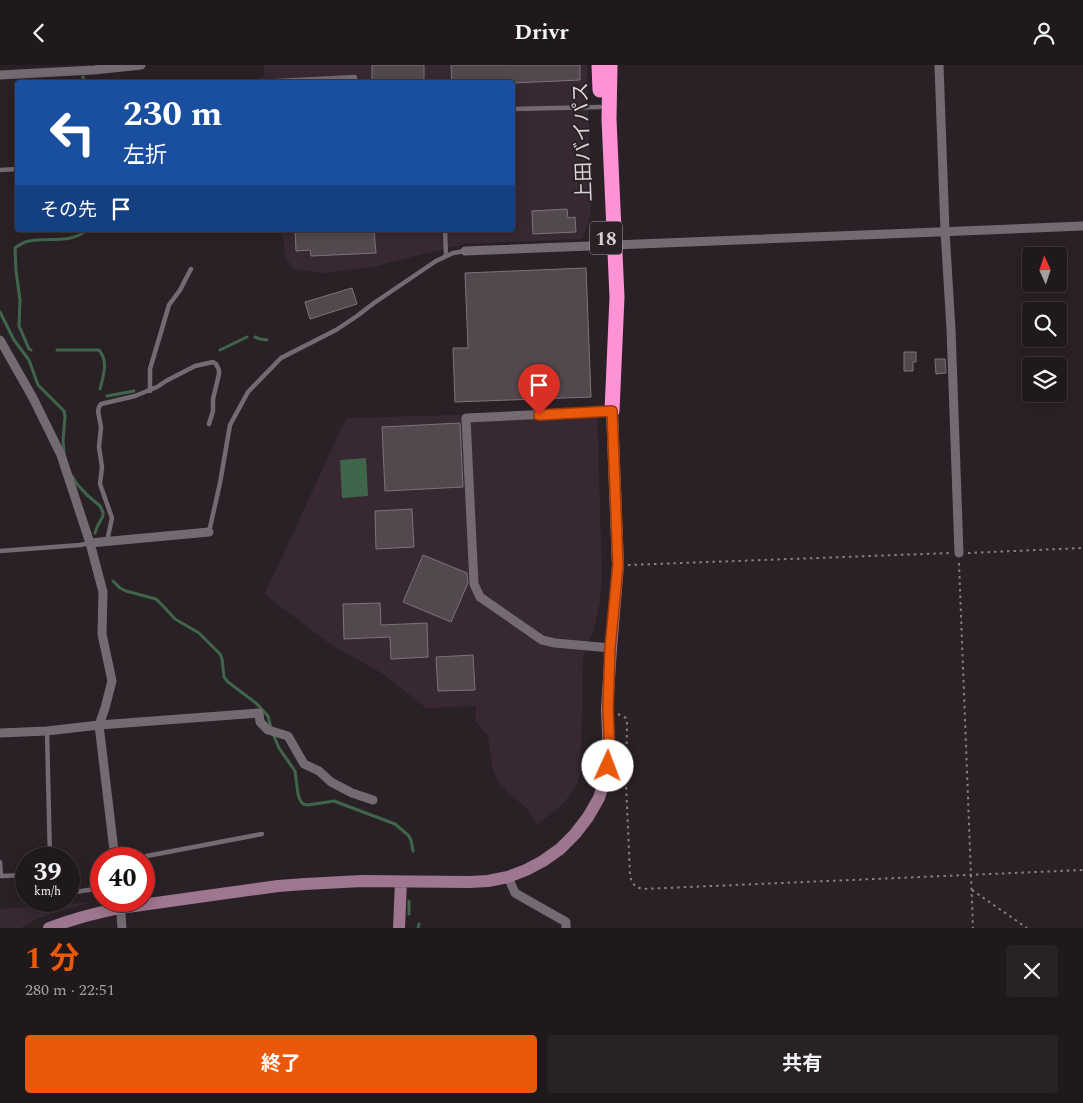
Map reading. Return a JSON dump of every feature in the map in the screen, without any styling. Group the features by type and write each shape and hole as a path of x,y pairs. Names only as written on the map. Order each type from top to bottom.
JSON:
{"highway":[{"name":"上田バイパス","path":"599,65 600,107 610,245"},
{"name":"上田バイパス","path":"610,65 612,411"}],"street":[{"path":"0,75 94,70 141,65"},
{"path":"939,65 959,553"},
{"path":"465,251 1083,226"},
{"path":"0,340 33,399 61,455 90,543 103,592 102,634 112,681 99,725 114,847"},
{"path":"155,901 305,884 362,881 488,881 508,877 534,866 560,849 588,817 599,798 610,756 608,709 610,648 618,565 612,411 466,418 474,585 480,597 542,640 610,648"},
{"path":"90,543 209,532"},
{"path":"0,733 47,731 99,725 259,713 260,722 268,729 288,736 304,764 319,771 331,782 352,793 373,800"},
{"path":"508,877 515,893 566,922 566,928"},
{"path":"399,928 401,882"},
{"path":"49,928 97,912"},
{"path":"121,912 122,928"}],"lane":[{"path":"297,80 355,77 355,80"},
{"path":"515,109 600,107"},
{"path":"0,170 15,169"},
{"path":"445,232 446,256"},
{"path":"209,532 230,425 248,392 282,359 336,330 436,261 453,253 465,251"},
{"path":"150,391 150,369 169,305 180,290 191,269"},
{"path":"107,541 112,518 100,484 102,467 98,442 101,429 99,407 101,404 150,391 195,367 215,362 219,375 209,424"},
{"path":"0,551 90,543"},
{"path":"47,731 50,847"},
{"path":"155,854 262,834"},
{"path":"0,862 1,876 15,875"}],"path":[{"path":"618,565 1083,548"},
{"path":"959,553 973,928"},
{"path":"608,709 626,719 627,723 626,783 630,875 633,885 636,887 642,889 1083,871"},
{"path":"972,890 1027,928"}],"shaded area":[{"path":"264,65 587,65 591,212 582,239 465,244 377,266 325,273 293,269 285,256 282,232 515,232 515,80 255,80 265,75"},
{"path":"597,411 602,575 600,601 594,630 583,656 581,771 577,785 563,804 537,825 526,808 500,785 495,776 488,736 475,721 476,706 426,708 383,674 330,644 264,594 346,418"},
{"path":"366,458 368,496 342,498 340,460"},
{"path":"15,908 15,912 57,912 37,919 21,928 0,928 0,909"}],"building":[{"path":"372,65 424,65 424,80 372,80"},
{"path":"451,65 580,65 580,80 515,83 515,80 452,80"},
{"path":"567,209 568,218 575,217 576,232 533,234 532,211"},
{"path":"295,232 374,232 376,253 311,256 310,250 296,251"},
{"path":"586,268 591,397 455,402 453,348 468,348 465,273"},
{"path":"352,288 357,304 310,319 305,302"},
{"path":"904,352 916,352 916,362 913,362 913,371 904,371"},
{"path":"935,359 945,359 946,373 936,374"},
{"path":"460,423 463,487 385,491 382,427"},
{"path":"412,509 414,547 376,549 375,511"},
{"path":"423,555 467,573 468,583 451,622 403,602"},
{"path":"380,603 381,625 427,623 428,657 391,659 390,637 344,639 343,604"},
{"path":"473,655 475,690 438,691 436,657"}],"waterway":[{"path":"31,350 19,326 20,300 15,248 24,242 32,240 65,239 80,235 84,232"},
{"path":"0,312 14,340 29,360 38,385 64,411 64,453"},
{"path":"220,350 247,337"},
{"path":"255,337 267,340"},
{"path":"57,350 99,350 105,364 100,389"},
{"path":"107,396 134,391"},
{"path":"72,476 87,495 100,506 103,512 95,533"},
{"path":"113,581 126,591 156,599 175,619 199,633 220,654 224,677 257,704 268,716 271,728"},
{"path":"273,734 279,748 295,771 298,794 303,804 334,801 395,824 408,835 413,851"},
{"path":"409,901 409,914"},
{"path":"418,928 419,924"}],"route":[{"path":"539,415 612,411 618,565 610,648 608,709 610,756 608,766"}]}
